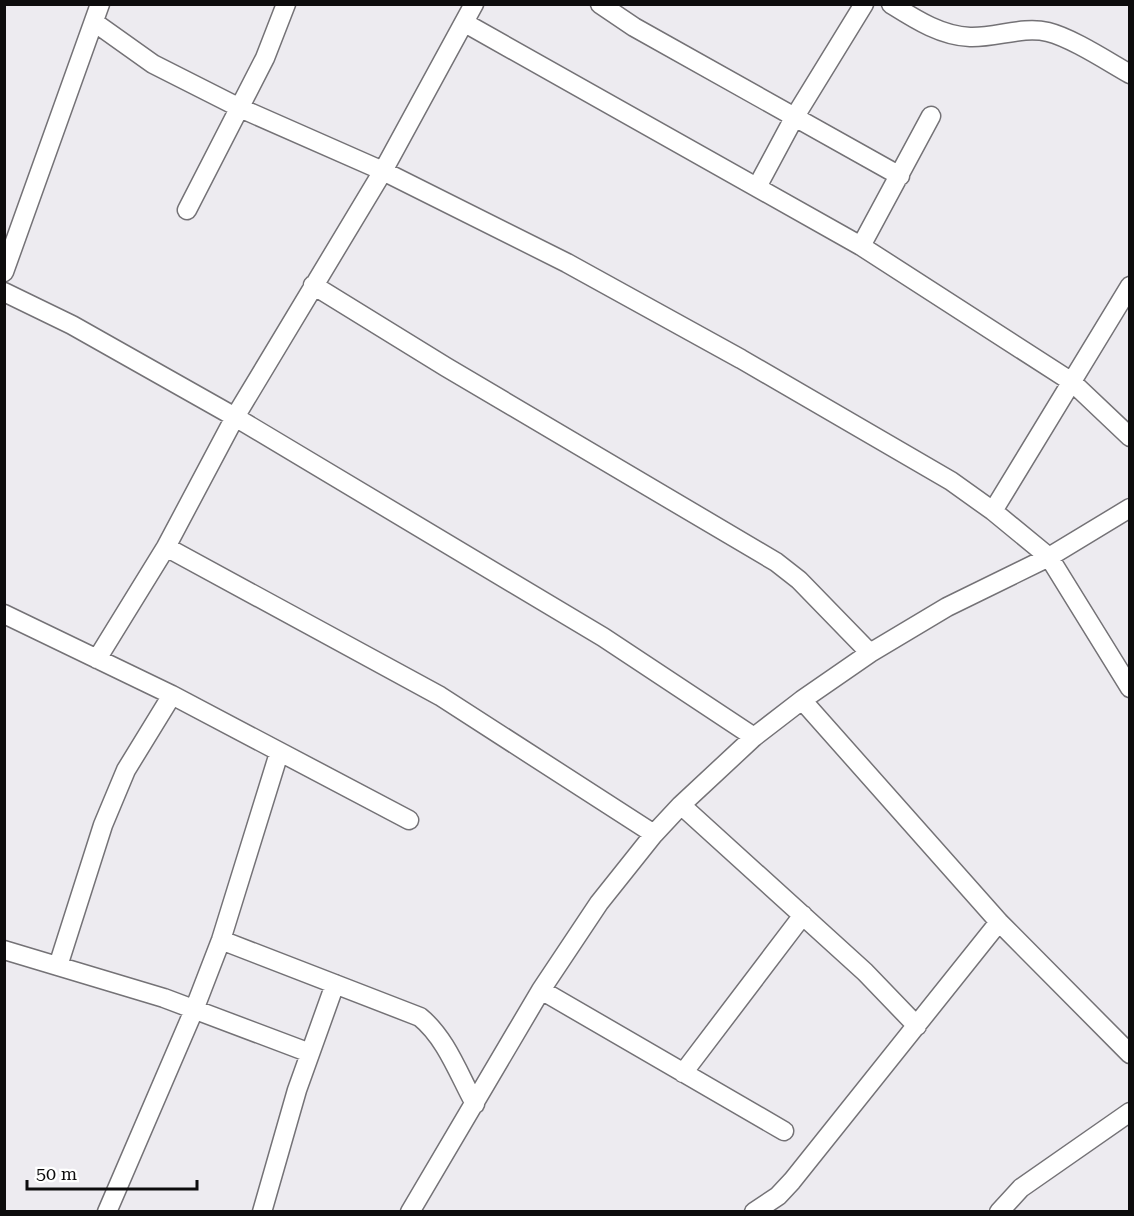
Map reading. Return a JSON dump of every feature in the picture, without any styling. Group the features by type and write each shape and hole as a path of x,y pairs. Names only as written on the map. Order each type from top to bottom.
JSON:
{"street":[{"path":"4,272 100,4"},
{"path":"187,210 240,108 286,4"},
{"path":"97,659 166,547 235,417 382,171 474,4"},
{"path":"600,4 634,27 900,176"},
{"path":"757,187 794,118 864,4"},
{"path":"891,4 915,19 946,33 971,37 1016,32 1048,32 1130,74"},
{"path":"94,22 153,64 240,108 382,171 567,263 741,359 951,481 993,511 1049,557 1130,688"},
{"path":"465,23 861,246 1072,382 1130,436"},
{"path":"861,246 931,116"},
{"path":"313,285 446,367 776,562 799,580 870,653"},
{"path":"993,511 1130,285"},
{"path":"4,292 72,325 235,417 603,637 754,737"},
{"path":"410,1212 542,990 599,903 654,834 681,805 754,737 802,700 870,653 947,607 1049,557 1130,508"},
{"path":"166,547 440,696 654,834"},
{"path":"4,614 172,695 409,820"},
{"path":"58,966 112,803 126,770 172,695"},
{"path":"802,700 999,922 1130,1054"},
{"path":"107,1212 194,1010 221,940 279,753"},
{"path":"681,805 865,972 916,1026"},
{"path":"683,1072 803,915"},
{"path":"754,1212 778,1196 792,1181 999,922"},
{"path":"221,940 420,1017 430,1025 440,1040 475,1104"},
{"path":"4,950 194,1010 310,1053"},
{"path":"262,1212 310,1053 335,984"},
{"path":"542,990 784,1131"},
{"path":"999,1212 1022,1188 1130,1112"}]}
